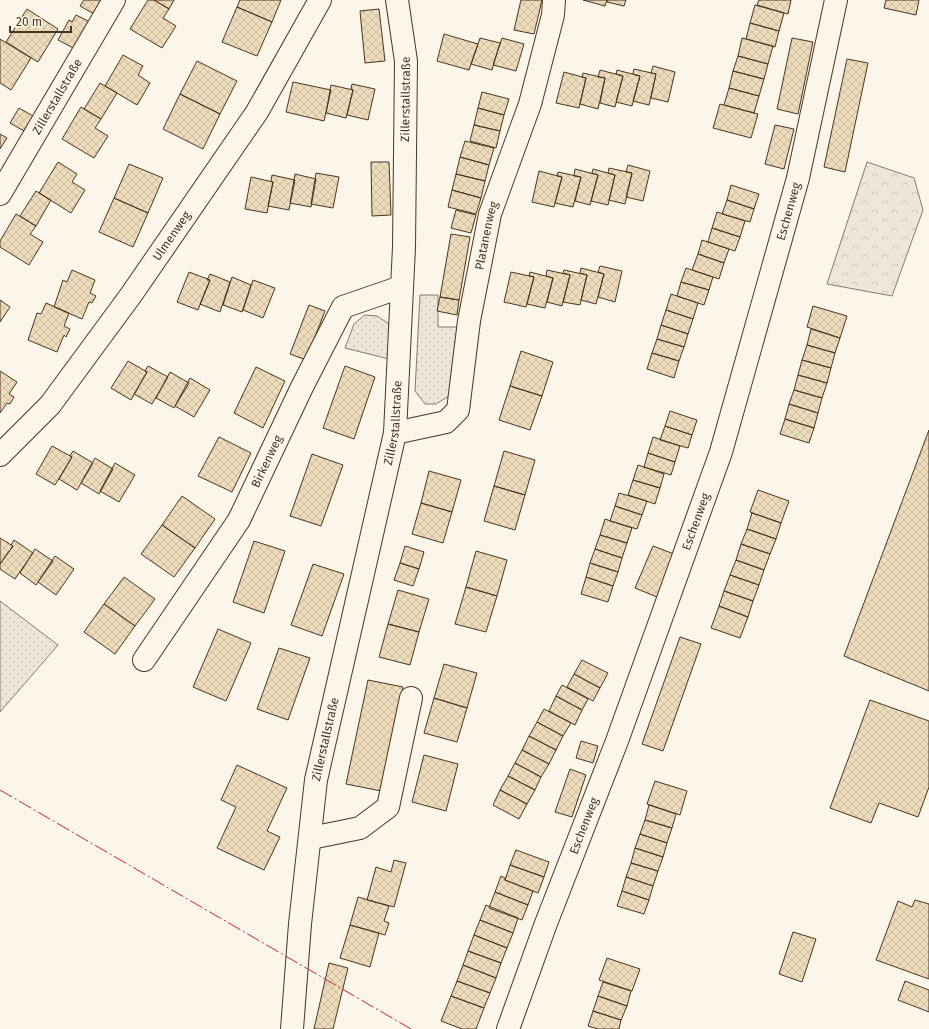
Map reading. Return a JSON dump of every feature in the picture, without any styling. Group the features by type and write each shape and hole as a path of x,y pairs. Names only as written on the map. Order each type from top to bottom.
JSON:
{"street":[{"name":"Zillerstallstraße","path":"0,194 114,0"},
{"name":"Ulmenweg","path":"0,455 50,405 131,295 257,112 320,0"},
{"name":"Zillerstallstraße","path":"292,1029 300,924 316,780 395,433 404,247 406,61 397,0"},
{"name":"Platanenweg","path":"395,433 446,422 458,410 469,321 490,214 530,104 553,15 554,0"},
{"name":"Eschenweg","path":"508,1029 620,734 721,452 798,178 836,0"},
{"name":"Birkenweg","path":"144,660 239,520 298,394 343,307 401,287"},
{"path":"310,838 360,828 388,807 411,698"}],"green space":[{"path":"867,162 914,178 923,210 892,296 827,284"},
{"path":"420,295 438,295 438,327 461,327 449,396 436,404 425,404 415,391"},
{"path":"365,315 377,316 389,324 389,359 345,348 354,324"},
{"path":"0,601 58,645 0,712"}],"building":[{"path":"84,0 105,0 96,15 80,6"},
{"path":"148,0 154,0 169,9 163,18 176,26 162,48 130,29"},
{"path":"154,0 174,0 169,9"},
{"path":"240,0 281,0 272,22 237,7"},
{"path":"521,0 542,0 534,34 514,30"},
{"path":"583,0 607,0 605,6"},
{"path":"607,0 626,0 624,6 607,2"},
{"path":"759,0 791,0 788,14 757,5"},
{"path":"886,0 919,0 916,15 884,8"},
{"path":"755,5 784,13 779,31 750,23"},
{"path":"237,7 272,22 257,56 222,42"},
{"path":"27,9 58,29 38,62 6,42"},
{"path":"379,9 385,61 365,63 360,11"},
{"path":"76,15 92,23 77,50 58,40 69,20 72,22"},
{"path":"750,23 779,31 775,47 746,39"},
{"path":"444,34 478,44 469,70 437,61"},
{"path":"480,38 500,43 492,70 471,64"},
{"path":"502,38 524,44 516,71 493,65"},
{"path":"742,38 773,46 768,64 738,56"},
{"path":"792,38 813,42 798,114 777,109"},
{"path":"0,39 31,58 11,90 0,83"},
{"path":"123,55 143,66 138,75 150,83 137,105 105,86"},
{"path":"738,56 768,64 764,79 733,71"},
{"path":"847,59 868,63 845,172 824,167"},
{"path":"197,61 237,81 220,114 180,94"},
{"path":"653,66 675,72 668,102 651,98 656,74 651,73"},
{"path":"634,69 656,74 649,105 633,101 640,76 633,74"},
{"path":"600,70 623,76 615,107 600,103 605,78 598,77"},
{"path":"617,70 640,76 632,106 616,102 623,76 616,74"},
{"path":"733,71 764,79 759,96 729,88"},
{"path":"564,72 586,78 579,108 556,103"},
{"path":"583,73 605,78 598,109 580,104 586,78 582,77"},
{"path":"293,82 331,90 324,121 286,112"},
{"path":"100,83 117,93 101,119 84,109"},
{"path":"352,84 375,89 368,120 347,115 353,90 351,89"},
{"path":"331,85 353,90 346,118 326,113"},
{"path":"729,88 759,96 754,113 724,105"},
{"path":"482,92 509,99 504,115 478,108"},
{"path":"180,94 220,114 203,149 163,129"},
{"path":"720,104 758,114 751,138 713,128"},
{"path":"81,107 101,119 95,128 108,136 94,158 62,139"},
{"path":"19,108 35,117 26,132 10,123"},
{"path":"478,108 504,115 500,131 474,125"},
{"path":"474,125 500,131 496,148 470,141"},
{"path":"775,125 794,129 784,169 765,164"},
{"path":"0,134 7,138 0,149"},
{"path":"465,141 494,148 489,165 460,157"},
{"path":"460,157 489,165 485,181 456,174"},
{"path":"58,162 77,174 72,182 85,190 71,213 39,193"},
{"path":"371,162 389,162 391,215 372,216"},
{"path":"129,164 163,178 148,213 114,198"},
{"path":"628,165 650,171 643,201 626,197 632,173 626,172"},
{"path":"609,168 632,173 625,204 609,200 615,175 608,173"},
{"path":"575,169 598,175 590,205 575,201 581,177 574,176"},
{"path":"593,169 615,175 608,205 591,201 598,175 592,173"},
{"path":"539,171 562,177 554,207 532,202"},
{"path":"558,172 581,177 573,207 555,203 562,177 557,176"},
{"path":"316,173 339,177 333,208 311,204"},
{"path":"295,174 316,179 311,207 290,203"},
{"path":"456,174 485,181 481,198 452,190"},
{"path":"272,175 295,180 289,210 268,206 273,182 271,181"},
{"path":"251,177 273,182 267,213 245,209"},
{"path":"731,185 759,194 754,209 727,200"},
{"path":"452,190 481,198 476,214 448,207"},
{"path":"36,191 51,200 36,226 20,216"},
{"path":"114,198 148,213 133,247 99,232"},
{"path":"727,200 754,209 750,222 722,214"},
{"path":"456,210 476,215 471,233 451,228"},
{"path":"717,212 745,221 740,237 712,228"},
{"path":"16,214 36,226 30,234 43,242 29,265 0,247 0,241"},
{"path":"712,228 740,237 735,251 708,242"},
{"path":"451,234 470,237 459,300 440,297"},
{"path":"702,240 729,249 724,263 698,254"},
{"path":"698,254 724,263 719,279 692,270"},
{"path":"600,266 622,271 615,302 598,297 604,274 598,272"},
{"path":"581,268 604,274 596,304 581,300 587,275 580,273"},
{"path":"686,268 713,277 709,290 681,282"},
{"path":"72,270 95,280 90,293 96,296 92,303 89,302 82,319 54,307 63,280 67,282"},
{"path":"547,270 570,275 562,306 547,302 553,278 546,276"},
{"path":"564,270 587,275 580,305 563,302 570,275 563,273"},
{"path":"189,272 210,280 198,310 177,302"},
{"path":"511,272 534,277 526,307 504,302"},
{"path":"530,272 553,278 545,308 527,304 534,277 529,276"},
{"path":"210,274 230,282 220,312 200,304 210,280 207,280"},
{"path":"232,277 251,285 242,312 223,305"},
{"path":"253,280 275,288 263,318 243,310"},
{"path":"681,282 709,290 704,305 677,296"},
{"path":"671,294 698,303 693,319 666,310"},
{"path":"440,297 459,300 457,315 437,311"},
{"path":"0,300 10,307 0,322"},
{"path":"46,303 69,313 64,326 70,329 66,337 64,335 57,352 28,340 37,313 41,314"},
{"path":"309,305 325,311 306,360 290,354"},
{"path":"813,306 847,316 840,338 807,327"},
{"path":"666,310 693,319 688,334 661,325"},
{"path":"661,325 688,334 684,347 657,339"},
{"path":"811,329 840,338 835,353 807,345"},
{"path":"657,339 684,347 679,361 652,353"},
{"path":"807,345 835,353 831,368 802,360"},
{"path":"521,351 553,362 542,396 510,386"},
{"path":"652,353 679,361 674,378 647,369"},
{"path":"802,360 831,368 827,383 798,375"},
{"path":"128,361 147,372 131,400 111,388"},
{"path":"148,366 168,377 152,404 134,394 147,372 145,371"},
{"path":"345,366 375,377 354,439 323,428"},
{"path":"256,367 285,381 263,428 234,413"},
{"path":"0,371 17,382 9,394 14,397 10,404 7,403 0,413"},
{"path":"170,372 189,383 174,408 156,398"},
{"path":"798,375 827,383 822,398 794,390"},
{"path":"190,378 210,390 194,417 175,406"},
{"path":"510,386 542,396 530,430 499,420"},
{"path":"794,390 822,398 818,413 789,404"},
{"path":"789,404 818,413 814,428 785,419"},
{"path":"670,411 697,420 692,435 665,426"},
{"path":"785,419 814,428 809,443 780,434"},
{"path":"665,426 692,435 688,448 660,440"},
{"path":"929,430 929,691 844,656"},
{"path":"219,437 251,453 232,492 198,476"},
{"path":"653,437 680,446 675,462 648,453"},
{"path":"52,446 72,457 55,485 36,474"},
{"path":"73,451 93,463 77,490 59,479 72,457 70,456"},
{"path":"504,451 535,460 525,495 494,486"},
{"path":"648,453 675,462 671,475 644,467"},
{"path":"312,454 343,465 321,526 290,516"},
{"path":"95,458 113,469 99,494 81,483"},
{"path":"115,463 135,475 119,502 100,491"},
{"path":"638,465 664,474 660,488 633,480"},
{"path":"429,471 461,480 452,512 421,503"},
{"path":"633,480 660,488 655,504 628,495"},
{"path":"494,486 525,495 515,530 484,521"},
{"path":"758,490 789,501 781,523 750,512"},
{"path":"619,493 647,501 642,515 615,506"},
{"path":"182,496 215,519 195,548 162,525"},
{"path":"421,503 452,512 443,543 412,534"},
{"path":"615,506 642,515 637,529 610,521"},
{"path":"752,513 781,523 776,539 747,529"},
{"path":"605,519 632,528 627,543 600,535"},
{"path":"162,525 195,548 174,577 141,554"},
{"path":"747,529 776,539 770,554 741,544"},
{"path":"600,535 627,543 622,558 595,549"},
{"path":"0,538 13,546 0,564"},
{"path":"14,540 33,553 15,579 0,569 0,564 13,546 11,545"},
{"path":"254,541 285,551 264,613 233,602"},
{"path":"741,544 770,554 764,570 736,560"},
{"path":"405,546 424,552 419,569 400,563"},
{"path":"653,546 674,554 657,597 635,588"},
{"path":"35,549 53,561 36,585 20,573"},
{"path":"595,549 622,558 618,572 590,563"},
{"path":"476,551 507,560 497,596 466,587"},
{"path":"55,556 74,569 56,595 38,582"},
{"path":"736,560 764,570 759,585 730,575"},
{"path":"400,563 419,569 413,586 394,580"},
{"path":"590,563 618,572 613,586 586,577"},
{"path":"313,564 344,574 322,636 291,625"},
{"path":"730,575 759,585 753,601 724,591"},
{"path":"124,577 155,599 135,626 104,604"},
{"path":"586,577 613,586 608,602 581,594"},
{"path":"466,587 497,596 486,632 455,624"},
{"path":"398,590 429,599 419,632 388,624"},
{"path":"724,591 753,601 748,617 719,606"},
{"path":"104,604 135,626 115,654 84,632"},
{"path":"719,606 748,617 740,638 711,628"},
{"path":"388,624 419,632 410,665 379,657"},
{"path":"218,629 251,643 226,701 193,687"},
{"path":"680,637 701,644 663,751 642,744"},
{"path":"279,648 310,658 288,720 257,709"},
{"path":"582,660 608,673 600,688 574,674"},
{"path":"444,664 477,673 467,708 434,698"},
{"path":"574,674 600,688 593,701 567,687"},
{"path":"368,680 403,687 381,791 346,784"},
{"path":"562,685 588,699 582,710 556,696"},
{"path":"556,696 582,710 575,725 549,711"},
{"path":"434,698 467,708 457,742 424,733"},
{"path":"870,700 929,721 929,787 918,817 879,803 871,823 830,808"},
{"path":"544,709 571,723 563,736 537,722"},
{"path":"537,722 563,736 556,750 529,736"},
{"path":"529,736 556,750 549,764 522,750"},
{"path":"581,741 598,746 593,763 576,758"},
{"path":"522,750 549,764 541,777 515,763"},
{"path":"424,755 458,764 446,811 412,802"},
{"path":"515,763 541,777 535,790 508,776"},
{"path":"237,765 287,788 267,831 280,837 264,870 217,848 236,807 221,800"},
{"path":"570,769 586,775 572,817 555,812"},
{"path":"508,776 535,790 527,804 500,790"},
{"path":"655,781 687,791 680,815 647,804"},
{"path":"500,790 527,804 519,819 493,805"},
{"path":"649,805 676,814 672,828 645,820"},
{"path":"645,820 672,828 667,843 640,834"},
{"path":"640,834 667,843 663,857 635,848"},
{"path":"635,848 663,857 658,871 631,863"},
{"path":"516,850 549,862 544,877 510,865"},
{"path":"394,860 406,863 394,907 367,900 376,867 391,872"},
{"path":"631,863 658,871 653,886 626,877"},
{"path":"510,865 544,877 538,893 505,880"},
{"path":"501,876 505,878 505,880 533,891 528,905 495,892"},
{"path":"626,877 653,886 649,900 622,891"},
{"path":"622,891 649,900 644,914 617,906"},
{"path":"495,892 528,905 522,920 489,908"},
{"path":"358,897 389,906 384,921 389,923 385,935 350,925"},
{"path":"915,900 929,904 929,979 876,960 898,901 912,907"},
{"path":"486,905 518,918 513,933 480,920"},
{"path":"480,920 513,933 507,948 474,935"},
{"path":"350,925 379,933 370,967 340,958"},
{"path":"793,932 816,939 802,982 779,974"},
{"path":"474,935 507,948 501,963 468,951"},
{"path":"468,951 501,963 496,978 463,965"},
{"path":"607,958 640,969 632,991 599,980"},
{"path":"329,963 348,968 333,1029 314,1029"},
{"path":"463,965 496,978 490,993 457,981"},
{"path":"457,981 490,993 484,1008 451,996"},
{"path":"905,981 929,990 929,1012 898,1000"},
{"path":"603,982 631,991 627,1006 598,996"},
{"path":"451,996 484,1008 476,1029 462,1029 441,1021"},
{"path":"598,996 627,1006 621,1020 593,1011"},
{"path":"593,1011 621,1020 619,1029 598,1029 588,1026"}],"power":[{"path":"0,790 411,1029"}]}
